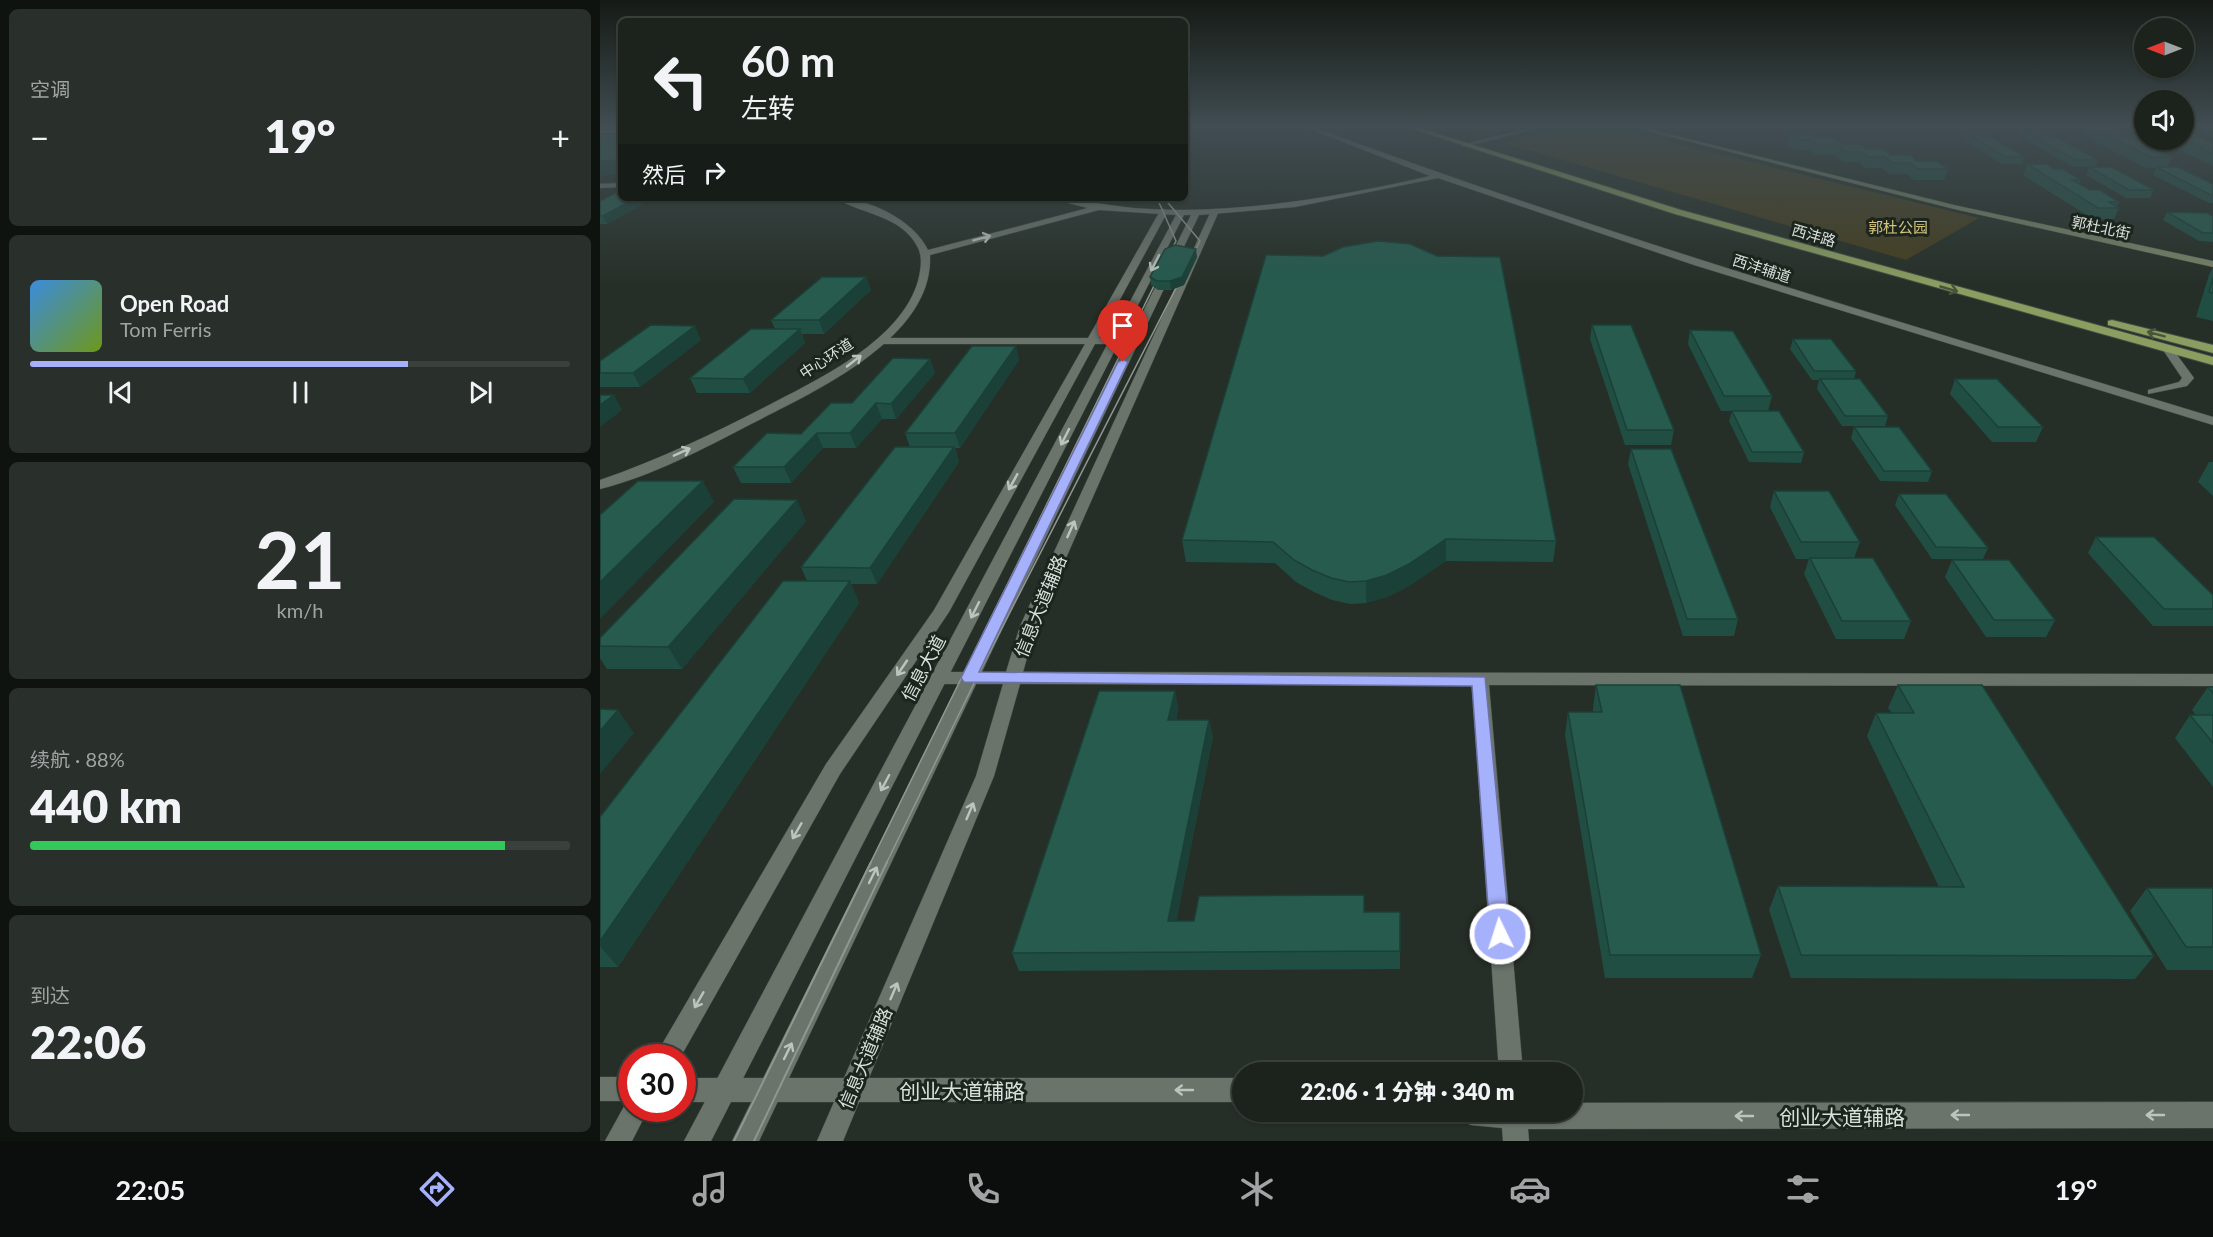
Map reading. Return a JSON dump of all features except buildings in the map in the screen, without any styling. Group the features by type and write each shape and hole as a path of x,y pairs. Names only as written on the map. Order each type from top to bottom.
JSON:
{"highway":[{"name":"西沣路","path":"1580,180 1786,243 2213,362"},
{"name":"西沣路","path":"1606,180 1759,226 2213,349"}],"main road":[{"name":"郭杜北街","path":"1847,180 1954,207 2213,263"},
{"name":"郭杜北街","path":"1865,180 2213,263"}],"street":[{"path":"1069,201 1102,207 1164,211 1215,211 1335,200 1420,180"},
{"name":"西沣辅道","path":"1451,180 1840,309 2213,421"},
{"name":"西沣辅道","path":"1471,180 1765,277 2213,411"},
{"path":"600,186 618,185"},
{"path":"848,201 891,218 909,231 925,253 1102,207"},
{"path":"674,1044 833,769 941,612 1164,211"},
{"path":"745,1141 1133,341 1189,211"},
{"name":"信息大道","path":"698,1141 1115,341 1189,211"},
{"name":"信息大道辅路","path":"830,1141 985,776 1011,678 1028,626 1215,211"},
{"name":"中心环道","path":"600,485 730,431 837,374 880,341 918,295 924,276 925,253"},
{"path":"880,341 1133,341"},
{"path":"2152,392 2183,384 2188,378 2168,350"},
{"path":"940,678 1480,681 2213,680"},
{"path":"1480,681 1510,1062"},
{"path":"600,1089 618,1089"},
{"name":"创业大道辅路","path":"696,1089 1232,1090"},
{"name":"创业大道辅路","path":"1515,1123 2213,1115"},
{"path":"618,1141 629,1122"}],"green space":[{"name":"郭杜公园","path":"1632,180 1825,180 1979,218 1906,260"}],"tram line":[{"path":"870,864 1176,241 1158,201"},
{"path":"886,864 980,671 1200,241 1167,201"},
{"path":"734,1141 871,862"},
{"path":"754,1141 887,862"}],"route":[{"path":"1123,362 969,678 1480,681 1500,934"}]}
